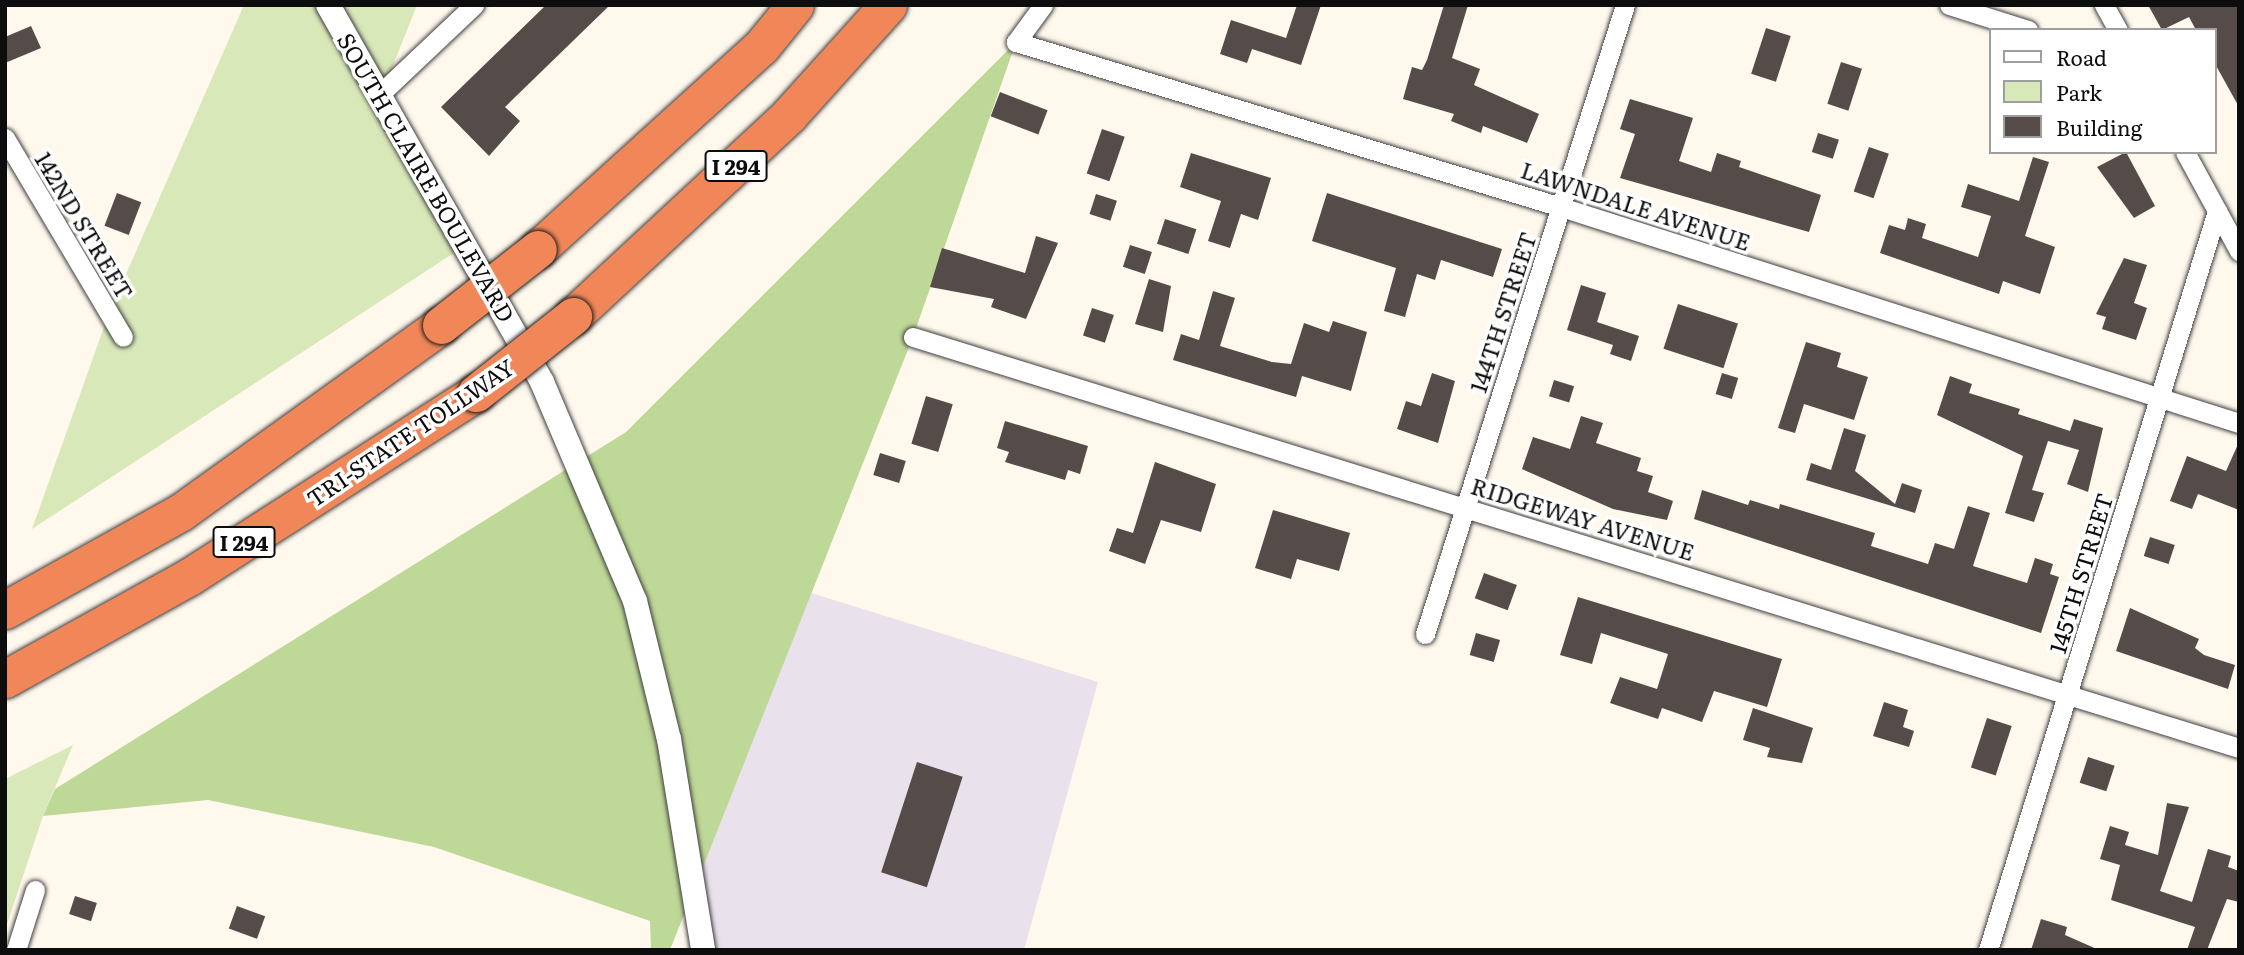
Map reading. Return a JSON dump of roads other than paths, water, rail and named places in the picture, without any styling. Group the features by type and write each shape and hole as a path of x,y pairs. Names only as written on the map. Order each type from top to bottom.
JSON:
{"highway":[{"name":"I 294","path":"5,610 181,512 441,325 538,249 761,47 794,5"},
{"name":"TRI-STATE TOLLWAY","path":"5,679 188,577 476,393 573,316 789,115 888,5"}],"street":[{"name":"SOUTH CLAIRE BOULEVARD","path":"328,5 382,93 542,382 635,601 668,740 703,950"},
{"path":"382,93 474,5"},
{"name":"LAWNDALE AVENUE","path":"1043,5 1016,42 1561,207 2239,423"},
{"name":"144TH STREET","path":"1424,634 1625,5"},
{"path":"1950,5 2022,28"},
{"path":"2104,5 2117,28"},
{"name":"142ND STREET","path":"5,138 123,337"},
{"path":"2186,154 2239,251"},
{"name":"145TH STREET","path":"1988,950 2217,211"},
{"name":"RIDGEWAY AVENUE","path":"913,337 2239,748"},
{"path":"16,950 35,890"}]}
